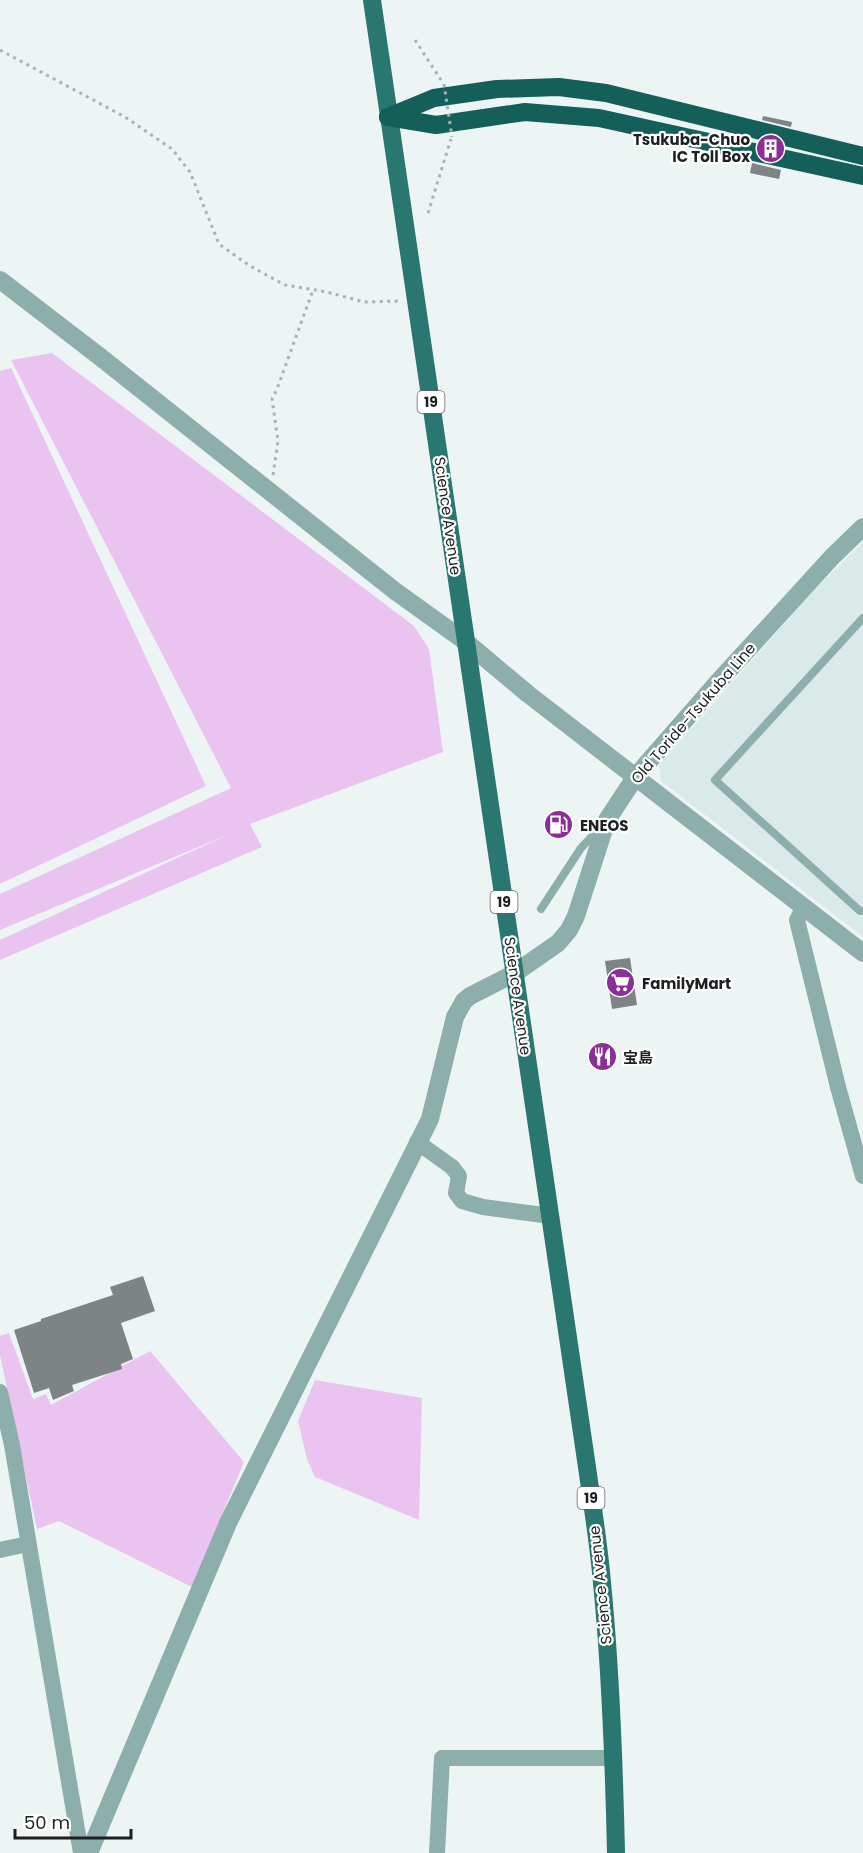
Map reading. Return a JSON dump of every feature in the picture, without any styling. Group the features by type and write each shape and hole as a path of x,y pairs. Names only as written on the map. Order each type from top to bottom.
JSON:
{"highway":[{"path":"388,117 434,98 497,89 559,87 606,93 863,156"},
{"path":"388,117 436,125 525,112 599,118 863,176"}],"main road":[{"name":"Science Avenue","path":"372,0 551,1216 602,1582 614,1758 616,1853"}],"street":[{"path":"0,280 395,591 465,642 528,694 863,953"},
{"name":"Old Toride-Tsukuba Line","path":"89,1853 228,1523 430,1119 455,1017 464,1001 515,973 558,943 569,930 576,916 607,820 636,776 824,565 863,528"},
{"path":"804,907 797,920 838,1087 863,1176"},
{"path":"417,1142 452,1167 459,1176 456,1193 462,1201 483,1207 551,1216"},
{"path":"0,1392 12,1445 81,1853"},
{"path":"0,1550 28,1544"},
{"path":"436,1853 442,1758 614,1758"}],"lane":[{"path":"863,618 716,780 860,911 863,911"},
{"path":"541,909 580,848 607,820"}],"path":[{"path":"415,40 444,84 452,137 428,213"},
{"path":"0,50 125,117 172,148 190,172 219,244 250,266 285,285 364,302 417,302"},
{"path":"270,492 278,441 272,399 313,290"}],"shaded area":[{"path":"52,353 414,626 429,649 443,752 250,824 262,847 0,960 0,940 227,835 0,930 0,894 231,788 11,360"},
{"path":"11,368 206,786 0,884 0,371"},
{"path":"863,542 863,937 661,781 659,765 814,590"},
{"path":"9,1333 33,1399 46,1394 51,1405 150,1351 244,1462 192,1587 59,1521 37,1529 0,1355 0,1336"},
{"path":"315,1380 422,1398 419,1520 315,1477 307,1459 298,1421"}],"building":[{"path":"763,116 792,122 791,127 762,120"},
{"path":"752,163 781,170 779,179 750,173"},
{"name":"FamilyMart","path":"630,958 637,1005 612,1009 605,961"},
{"path":"143,1276 155,1311 121,1323 133,1359 121,1364 122,1369 72,1385 74,1391 53,1400 49,1388 34,1393 14,1330 113,1295 110,1287"}],"place":[{"name":"Tsukuba-Chuo IC Toll Box","path":"771,148"},
{"name":"ENEOS","path":"559,825"},
{"name":"FamilyMart","path":"621,983"},
{"name":"宝島","path":"602,1057"}]}
